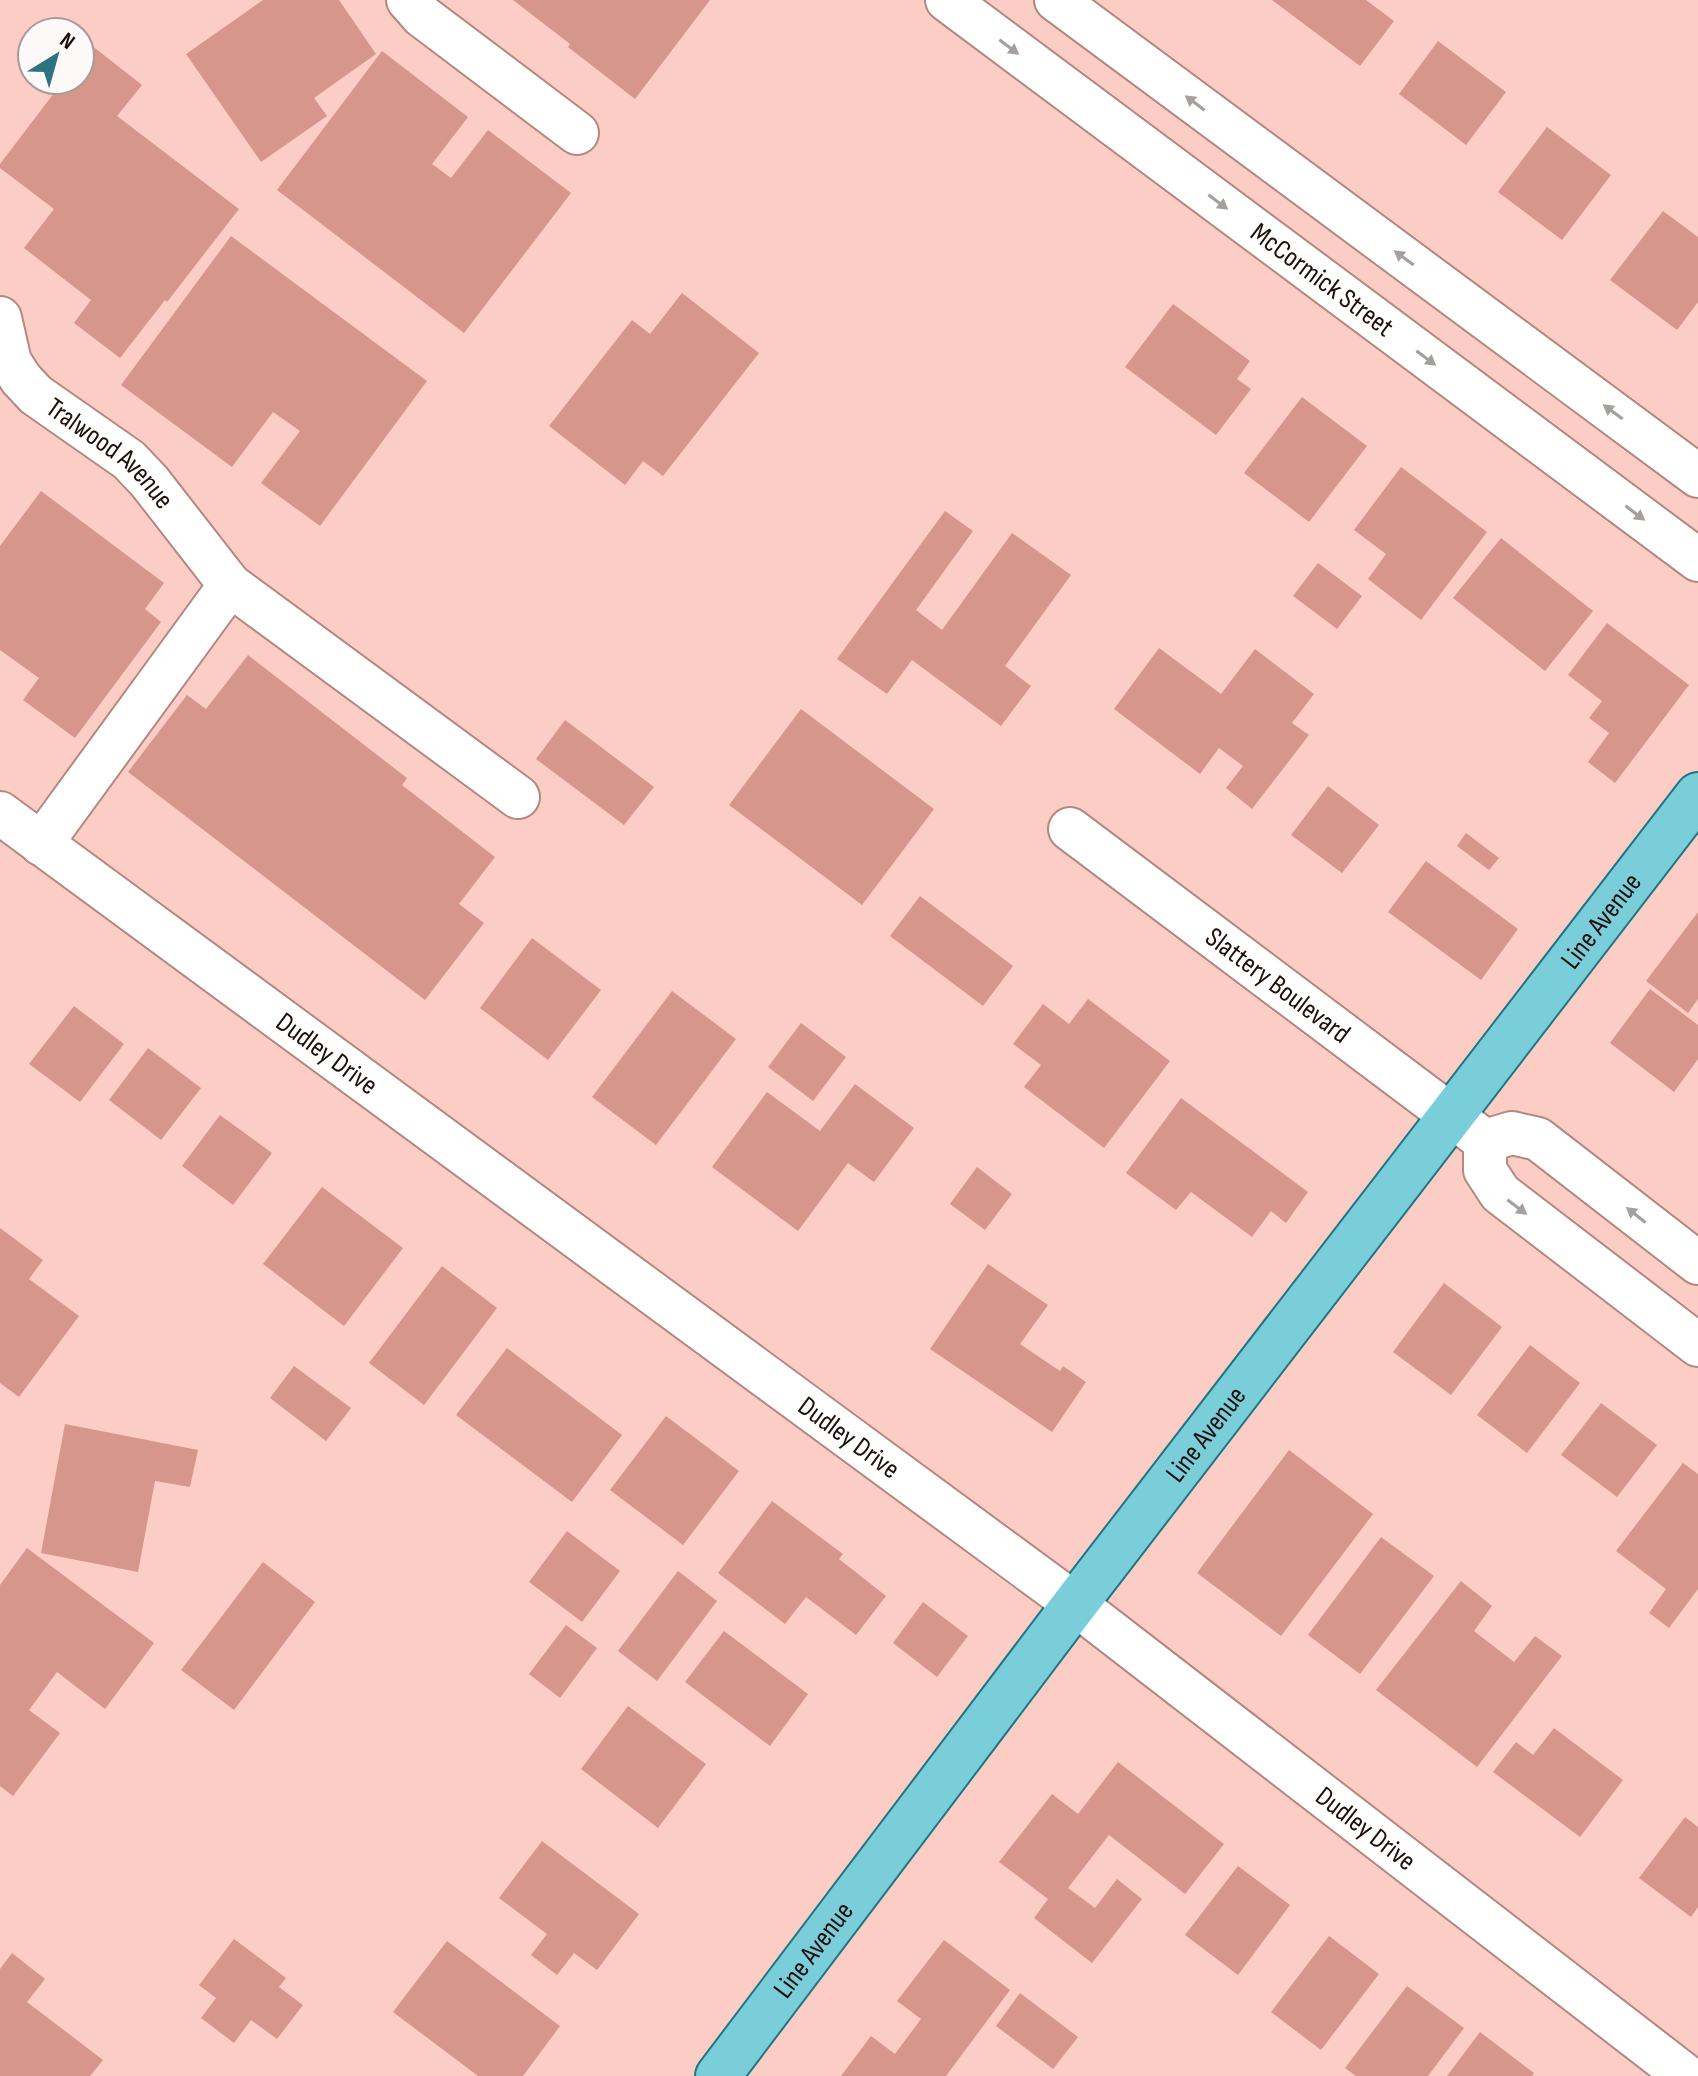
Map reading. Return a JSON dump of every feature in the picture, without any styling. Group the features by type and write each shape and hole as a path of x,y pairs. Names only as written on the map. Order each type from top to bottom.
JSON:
{"main road":[{"name":"Line Avenue","path":"718,2076 1075,1604 1698,795"}],"street":[{"path":"408,0 422,16 577,133"},
{"name":"McCormick Street","path":"947,0 1698,560"},
{"path":"1056,0 1698,476"},
{"path":"1329,285 1369,232"},
{"name":"Tralwood Avenue","path":"0,318 10,362 21,379 36,395 129,460 230,585 518,797"},
{"path":"41,844 230,585"},
{"name":"Dudley Drive","path":"0,813 1075,1604 1686,2076"},
{"name":"Slattery Boulevard","path":"1070,829 1485,1141"},
{"path":"1698,1263 1538,1139 1512,1133 1485,1141 1485,1170 1500,1193 1698,1345"}],"building":[{"path":"263,0 339,0 376,54 314,98 327,116 261,162 186,54"},
{"path":"513,0 710,0 635,99"},
{"path":"1272,0 1366,0 1394,21 1360,66"},
{"path":"1438,41 1506,92 1466,145 1399,94"},
{"path":"96,49 142,85 117,116 239,209 120,358 74,323 91,300 24,248 54,209 0,168 52,96 96,96"},
{"path":"382,51 468,117 432,164 451,178 488,130 571,193 464,333 277,190"},
{"path":"1547,127 1611,175 1562,240 1498,192"},
{"path":"1663,211 1698,237 1698,302 1677,330 1610,280"},
{"path":"231,236 427,381 320,526 261,483 300,431 273,412 232,467 121,385"},
{"path":"682,293 759,353 663,476 643,461 625,485 549,426 632,320 650,334"},
{"path":"1173,304 1250,361 1237,379 1251,389 1216,435 1125,367"},
{"path":"1302,397 1367,446 1309,522 1244,473"},
{"path":"1401,467 1487,532 1421,620 1368,579 1386,554 1354,530"},
{"path":"41,491 164,583 145,609 161,622 75,738 23,700 39,678 0,650 0,546"},
{"path":"945,511 973,531 916,610 942,630 1012,533 1071,575 1005,666 1031,686 1001,726 912,660 887,694 837,659"},
{"path":"1501,538 1593,611 1545,671 1453,598"},
{"path":"1318,563 1362,596 1337,629 1293,596"},
{"path":"1607,623 1689,685 1615,783 1588,762 1609,733 1589,718 1602,701 1568,675"},
{"path":"1159,648 1221,694 1255,649 1314,694 1292,723 1309,735 1252,809 1226,788 1243,766 1219,748 1200,774 1114,709"},
{"path":"248,655 407,778 402,785 495,857 459,904 484,923 425,1000 128,772 187,695 206,709"},
{"path":"801,709 934,809 862,905 729,805"},
{"path":"565,720 654,787 624,825 536,759"},
{"path":"1328,786 1379,825 1342,873 1291,835"},
{"path":"1466,833 1499,858 1489,870 1457,846"},
{"path":"1426,861 1518,929 1481,980 1388,912"},
{"path":"920,896 1013,966 983,1006 890,936"},
{"path":"1698,912 1698,999 1688,1013 1646,981"},
{"path":"532,938 601,990 548,1060 480,1008"},
{"path":"1650,989 1698,1025 1698,1059 1674,1092 1610,1043"},
{"path":"672,991 736,1039 656,1145 592,1097"},
{"path":"1088,999 1170,1061 1104,1148 1024,1087 1041,1065 1013,1044 1043,1004 1069,1024"},
{"path":"74,1006 124,1044 80,1102 29,1064"},
{"path":"801,1023 846,1057 813,1101 768,1067"},
{"path":"148,1048 201,1088 161,1140 109,1100"},
{"path":"855,1084 914,1128 874,1182 848,1163 798,1231 712,1167 767,1092 820,1131"},
{"path":"1181,1098 1308,1192 1286,1223 1271,1211 1252,1237 1191,1192 1176,1210 1126,1173"},
{"path":"220,1115 272,1153 233,1205 182,1166"},
{"path":"977,1167 1012,1194 985,1230 950,1204"},
{"path":"322,1187 403,1248 344,1326 263,1264"},
{"path":"0,1228 43,1260 29,1279 79,1316 19,1397 0,1383"},
{"path":"988,1264 1048,1305 1020,1344 1060,1371 1063,1366 1086,1382 1052,1432 930,1349"},
{"path":"442,1266 497,1308 424,1405 369,1363"},
{"path":"1444,1283 1502,1327 1451,1395 1393,1352"},
{"path":"1530,1345 1580,1383 1527,1453 1477,1415"},
{"path":"507,1348 622,1435 572,1502 456,1415"},
{"path":"294,1366 351,1408 326,1441 270,1398"},
{"path":"1601,1403 1657,1445 1617,1497 1561,1455"},
{"path":"666,1416 739,1471 683,1545 610,1490"},
{"path":"65,1424 198,1450 190,1487 155,1481 138,1572 41,1553"},
{"path":"1289,1450 1373,1514 1281,1636 1197,1573"},
{"path":"1683,1463 1698,1474 1698,1589 1669,1628 1649,1613 1666,1589 1616,1551"},
{"path":"772,1501 843,1554 839,1559 886,1596 856,1635 806,1597 785,1624 718,1573"},
{"path":"567,1531 620,1571 582,1622 529,1582"},
{"path":"1381,1537 1434,1576 1360,1674 1308,1635"},
{"path":"27,1548 154,1643 105,1709 57,1672 29,1710 60,1733 13,1796 0,1786 0,1585"},
{"path":"263,1562 315,1602 234,1710 181,1670"},
{"path":"678,1571 717,1601 657,1681 618,1651"},
{"path":"1461,1581 1492,1606 1474,1631 1514,1662 1535,1636 1562,1656 1477,1767 1376,1690"},
{"path":"923,1602 968,1636 937,1677 893,1643"},
{"path":"566,1625 597,1648 560,1698 529,1674"},
{"path":"724,1631 808,1694 770,1746 685,1682"},
{"path":"628,1706 706,1764 658,1828 581,1769"},
{"path":"1554,1728 1623,1780 1580,1837 1493,1772 1516,1742 1533,1755"},
{"path":"1118,1762 1224,1844 1185,1894 1109,1835 1068,1888 1095,1908 1117,1879 1142,1899 1092,1963 1034,1918 1048,1899 999,1862 1052,1794 1078,1814"},
{"path":"1685,1817 1698,1827 1698,1907 1691,1917 1639,1878"},
{"path":"542,1841 639,1914 597,1970 574,1953 557,1975 531,1955 547,1934 499,1898"},
{"path":"1238,1866 1290,1905 1238,1975 1185,1935"},
{"path":"1329,1936 1379,1974 1321,2050 1271,2012"},
{"path":"234,1939 286,1978 279,1987 303,2005 277,2039 251,2020 234,2043 201,2018 216,1998 199,1985"},
{"path":"944,1940 1010,1990 946,2076 841,2076 871,2036 895,2054 921,2019 897,2001"},
{"path":"447,1941 560,2026 523,2076 478,2076 393,2012"},
{"path":"12,1953 45,1979 27,2002 103,2060 90,2076 0,2076 0,1969"},
{"path":"1407,1986 1464,2028 1428,2076 1356,2076 1345,2068"},
{"path":"1020,1993 1078,2037 1053,2069 996,2026"},
{"path":"1480,2032 1534,2073 1532,2076 1447,2076"}]}
